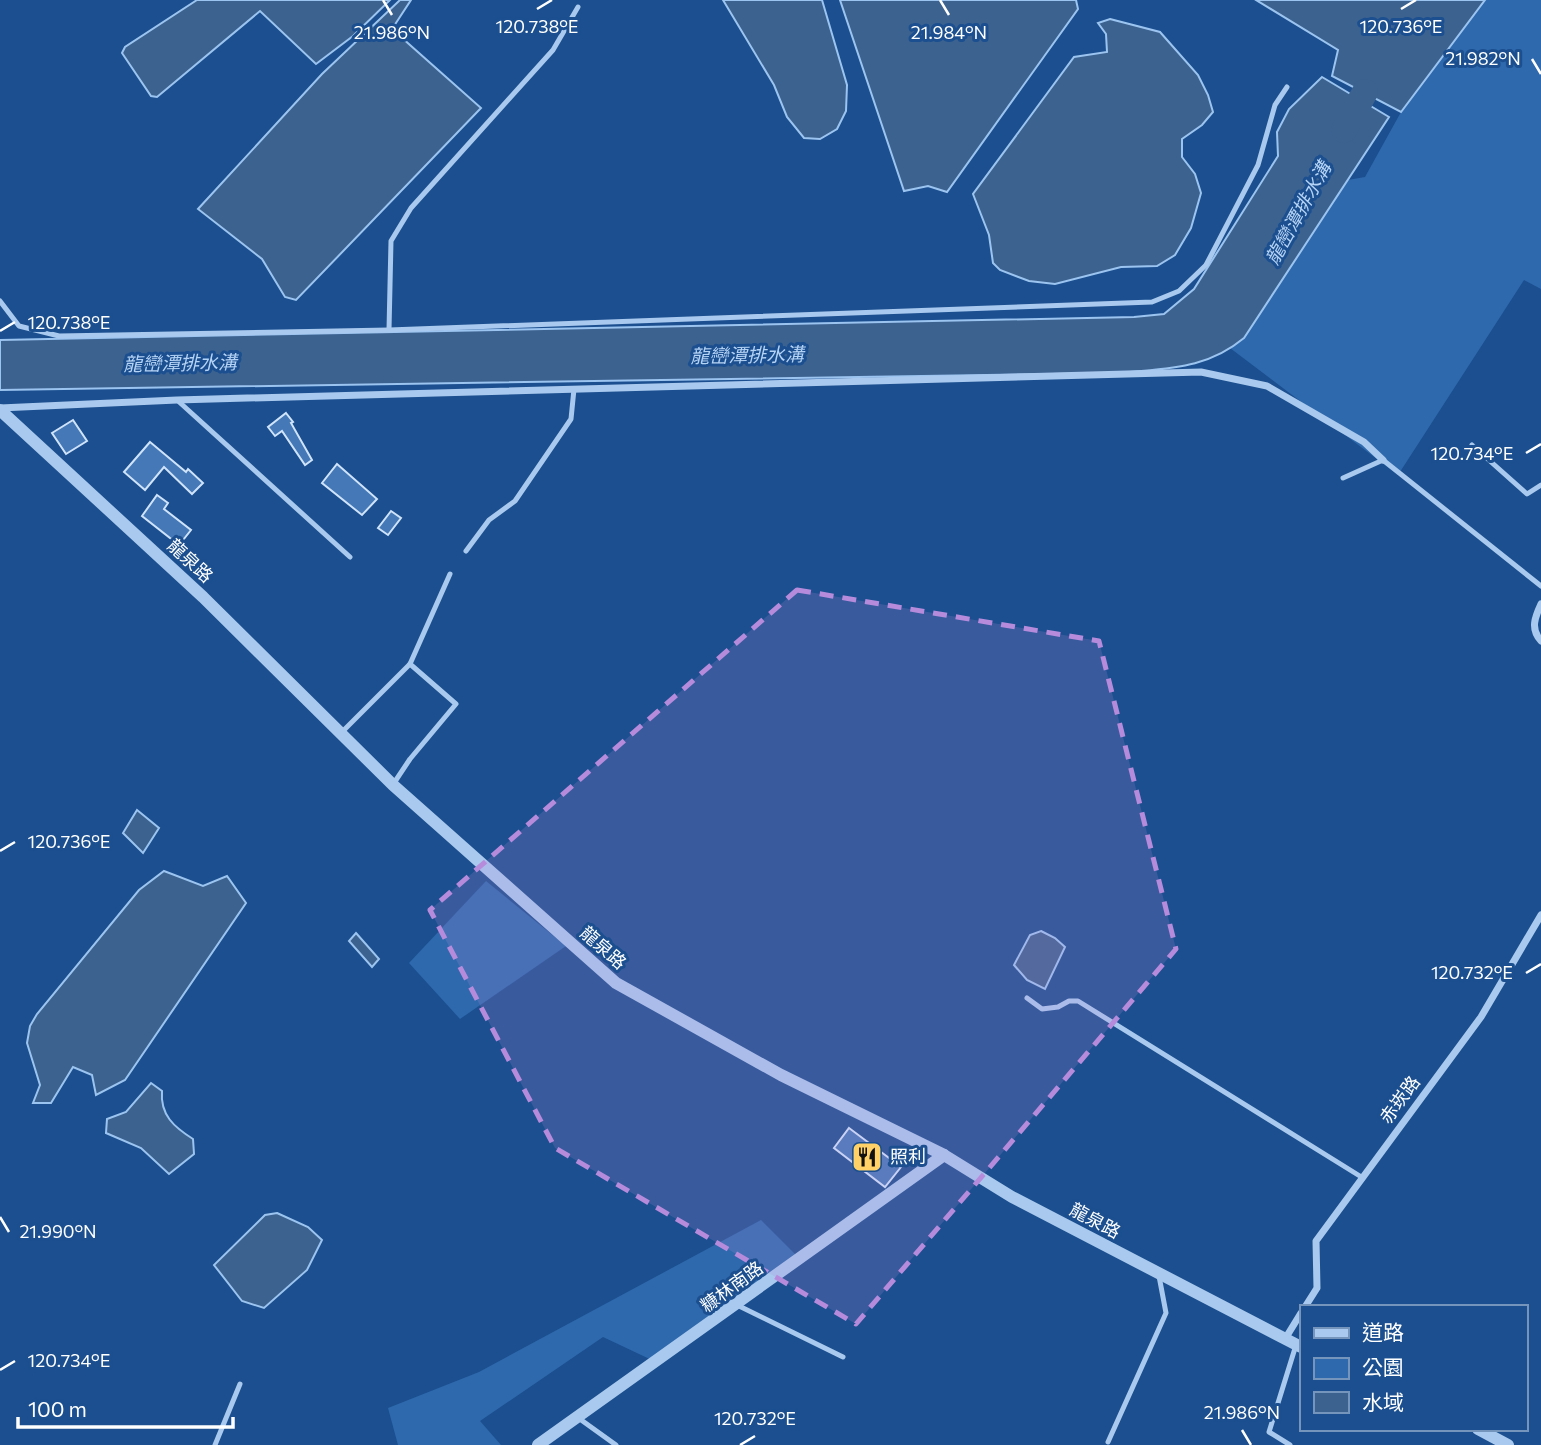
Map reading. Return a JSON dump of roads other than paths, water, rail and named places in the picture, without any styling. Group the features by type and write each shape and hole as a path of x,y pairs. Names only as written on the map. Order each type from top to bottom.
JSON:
{"street":[{"path":"0,409 177,400 1201,372 1267,386 1364,442 1383,460"},
{"name":"龍泉路","path":"0,409 203,597 393,785 616,983 781,1075 944,1155 1012,1197 1294,1344"},
{"path":"1541,604 1533,622 1537,637 1541,641"},
{"name":"赤崁路","path":"1306,1305 1317,1288 1316,1241 1481,1017 1541,915"},
{"name":"糠林南路","path":"538,1445 944,1155"},
{"path":"1294,1344 1300,1317"},
{"path":"1482,1431 1508,1445"}],"lane":[{"path":"389,330 391,241 411,208 553,50 578,6"},
{"path":"0,301 19,326 59,336 389,330 1152,302 1179,291 1206,265 1258,165 1275,105 1287,87"},
{"path":"466,551 489,520 515,501 571,419 574,390"},
{"path":"177,400 350,557"},
{"path":"1472,445 1527,494 1541,485"},
{"path":"1343,478 1383,460 1541,586"},
{"path":"340,734 410,664 450,574"},
{"path":"393,785 410,759 456,704 410,664"},
{"path":"1027,998 1042,1009 1078,1001 1363,1178"},
{"path":"1108,1442 1166,1313 1159,1275"},
{"path":"737,1305 843,1357"},
{"path":"1290,1445 1269,1432 1294,1344"},
{"path":"215,1445 240,1384"},
{"path":"577,1417 616,1445"}],"water":[{"path":"197,0 390,0 353,36 316,64 260,11 157,97 151,96 122,53 125,47"},
{"path":"400,0 411,0 392,29 481,108 296,300 285,297 262,259 198,209 322,74"},
{"path":"723,0 822,0 847,85 846,111 837,129 820,139 804,138 787,117 774,85"},
{"path":"840,0 1076,0 1078,9 947,192 928,186 904,191"},
{"path":"1256,0 1485,0 1401,112 1332,76 1338,50"},
{"path":"1110,19 1160,32 1198,75 1208,95 1213,112 1202,125 1182,139 1182,157 1195,174 1201,193 1191,228 1175,255 1157,266 1121,267 1055,284 1029,281 1000,270 993,263 989,235 973,194 1074,57 1107,52 1106,34 1098,23"},
{"path":"1322,77 1389,117 1244,338 1216,356 1186,365 1122,373 0,390 0,340 1134,317 1164,314 1194,289 1278,156 1277,132 1289,109"},
{"path":"137,810 159,828 143,853 123,833"},
{"path":"164,871 203,886 227,876 246,903 125,1080 96,1095 92,1075 73,1067 51,1103 33,1103 40,1085 27,1043 30,1026 139,890"},
{"path":"1041,931 1065,947 1045,989 1027,980 1014,965 1030,935"},
{"path":"356,933 379,959 372,967 349,941"},
{"path":"151,1083 162,1091 163,1107 170,1120 193,1139 194,1154 169,1174 141,1148 106,1133 107,1119 126,1112"},
{"path":"277,1213 308,1227 322,1240 307,1270 264,1308 242,1301 214,1265 265,1215"}],"waterway":[{"name":"龍巒潭排水溝","path":"1344,130 1365,92"}],"place":[{"name":"照利","path":"867,1157"}]}
